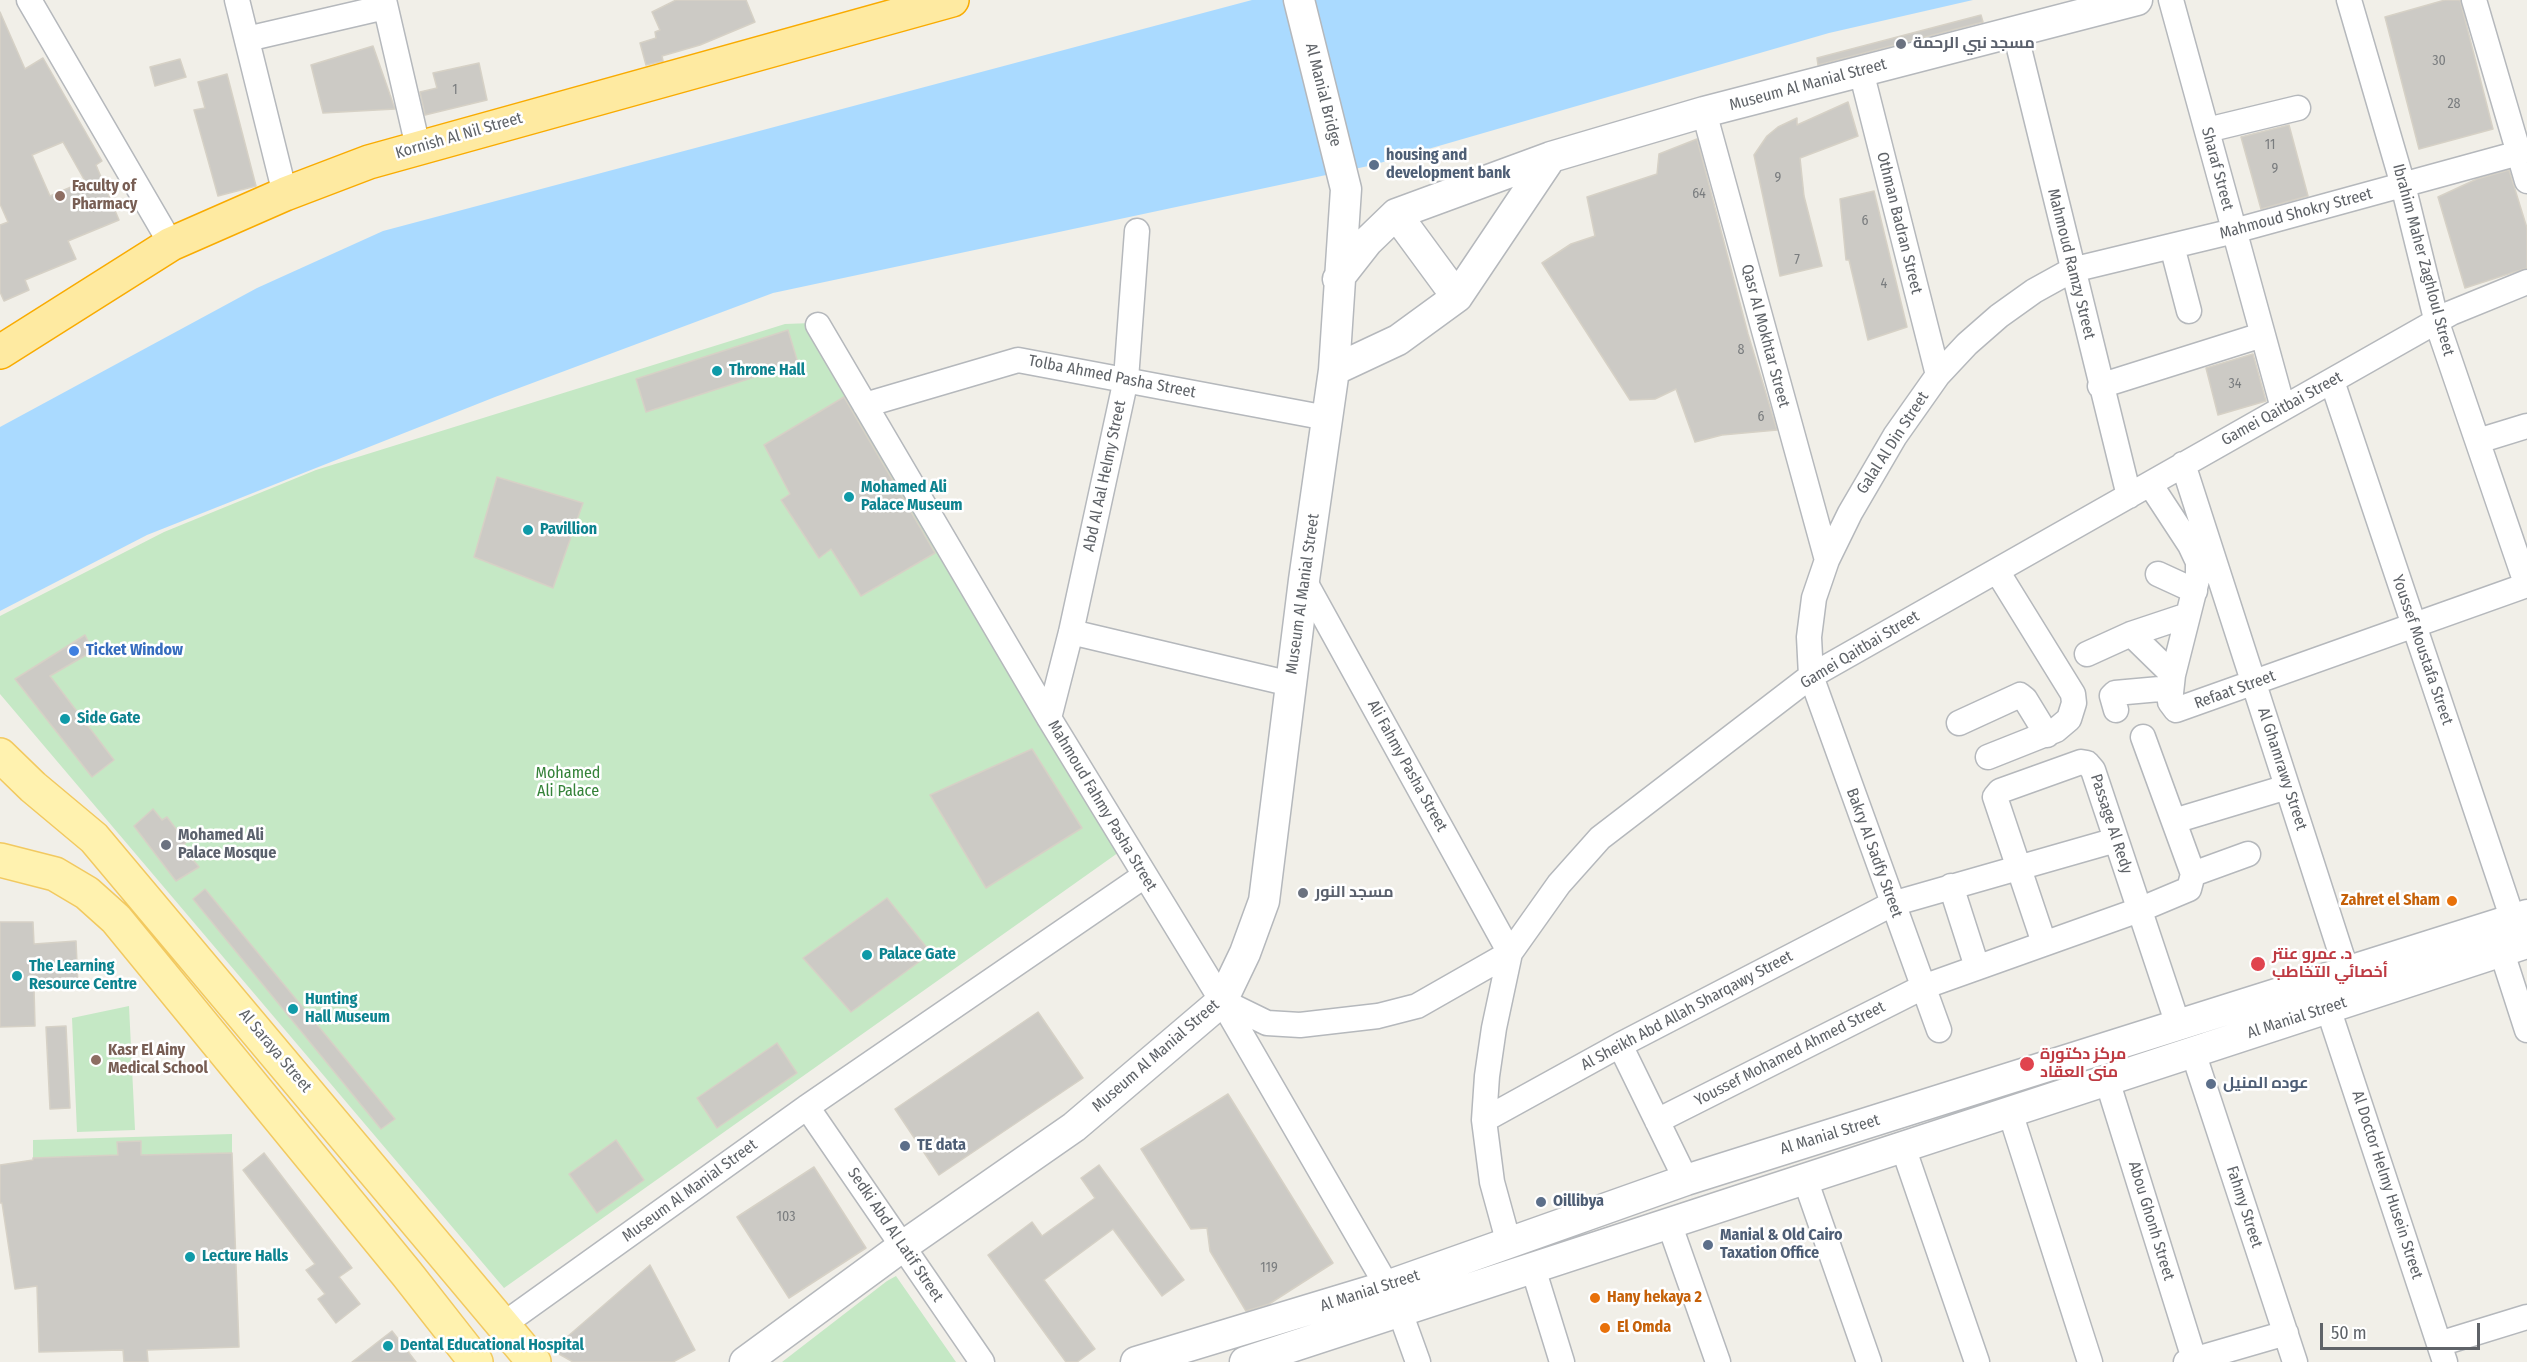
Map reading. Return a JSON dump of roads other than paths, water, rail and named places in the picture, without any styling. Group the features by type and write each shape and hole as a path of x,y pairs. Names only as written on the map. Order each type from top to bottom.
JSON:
{"highway":[{"name":"Kornish Al Nil Street","path":"0,352 171,244 285,194 418,147 952,0"}],"main road":[{"name":"Al Saraya Street","path":"0,755 33,787 94,838 534,1362"},
{"path":"0,860 55,874 87,893 116,919 407,1274 476,1362"}],"street":[{"path":"29,0 171,244"},
{"path":"237,0 285,194"},
{"name":"Al Manial Bridge","path":"1299,0 1346,189"},
{"name":"Museum Al Manial Street","path":"1338,279 1367,242 1396,214 1551,157 1704,112 2137,0"},
{"name":"Sharaf Street","path":"2171,0 2283,408"},
{"name":"Ibrahim Maher Zaghloul Street","path":"2349,0 2403,185 2437,323 2527,585"},
{"path":"2474,0 2527,181"},
{"path":"247,39 385,3 418,147"},
{"name":"Mahmoud Ramzy Street","path":"2015,32 2100,386 2129,496"},
{"name":"Othman Badran Street","path":"1861,72 1938,375"},
{"path":"2207,130 2298,108"},
{"name":"Qasr Al Mokhtar Street","path":"1704,112 1827,560"},
{"name":"Mahmoud Shokry Street","path":"2072,270 2234,231 2519,153"},
{"path":"1334,370 1398,340 1456,297 1551,157"},
{"name":"Museum Al Manial Street","path":"745,1362 903,1246 1074,1127 1222,1001 1245,952 1264,901 1304,580 1334,370 1338,279 1346,189"},
{"path":"1396,214 1456,297"},
{"name":"Abd Al Aal Helmy Street","path":"1049,718 1071,632 1126,379 1137,231"},
{"path":"2172,246 2189,311"},
{"name":"Galal Al Din Street","path":"1811,676 1809,637 1813,608 1827,560 1850,513 1895,436 1938,375 1999,316 2072,270"},
{"name":"Gamei Qaitbai Street","path":"1509,1244 1492,1182 1484,1120 1486,1076 1510,953 1559,884 1600,838 1811,676 2451,313 2527,282"},
{"name":"Mahmoud Fahmy Pasha Street","path":"818,325 1049,718 1222,1001 1394,1299 1418,1362"},
{"path":"2100,386 2262,335"},
{"name":"Tolba Ahmed Pasha Street","path":"865,405 1018,360 1327,418"},
{"name":"Youssef Moustafa Street","path":"2332,381 2512,931 2527,1030"},
{"path":"2478,441 2527,426"},
{"name":"Al Ghamrawy Street","path":"2183,464 2347,972"},
{"path":"2150,484 2190,545 2198,562 2198,576 2172,681"},
{"path":"1989,757 2047,735 2069,719 2073,711 2073,694 1997,571"},
{"path":"2158,574 2194,591"},
{"name":"Ali Fahmy Pasha Street","path":"1304,580 1510,953"},
{"name":"Refaat Street","path":"2172,681 2170,706 2179,711 2413,624 2527,585"},
{"path":"2087,654 2131,634 2187,615"},
{"path":"1071,632 1291,684"},
{"path":"2131,634 2172,681"},
{"name":"Bakry Al Sadfy Street","path":"1811,676 1939,1030"},
{"path":"2116,710 2112,696 2115,693 2172,681"},
{"path":"1959,723 2019,695 2025,699 2047,735"},
{"path":"2143,737 2193,874 2248,854"},
{"name":"Passage Al Redy","path":"2044,943 1995,801 1996,795 2000,790 2081,762 2091,767 2178,1025"},
{"path":"2174,821 2287,787"},
{"name":"Al Sheikh Abd Allah Sharqawy Street","path":"1484,1120 1620,1045 1892,904 2116,840"},
{"name":"Youssef Mohamed Ahmed Street","path":"1657,1121 1923,987 2139,910 2189,889 2193,874"},
{"name":"Museum Al Manial Street","path":"504,1324 807,1107 1144,876"},
{"path":"1951,886 1977,967"},
{"name":"Al Manial Street","path":"1245,1362 1394,1299 1509,1244 1686,1180 2347,972 2512,931"},
{"name":"Al Manial Street","path":"1136,1362 1394,1299 1533,1268 2328,1008 2512,931"},
{"path":"1222,1001 1267,1023 1300,1025 1377,1016 1416,1006 1510,953"},
{"name":"Al Doctor Helmy Husein Street","path":"2328,1008 2442,1353"},
{"path":"1620,1045 1686,1180"},
{"name":"Fahmy Street","path":"2193,1052 2295,1362"},
{"name":"Abou Ghonh Street","path":"2107,1080 2192,1361"},
{"name":"Sedki Abd Al Latif Street","path":"807,1107 982,1362"},
{"path":"2010,1112 2090,1362"},
{"path":"1903,1147 1977,1362"},
{"path":"1805,1179 1869,1362"},
{"path":"1669,1223 1718,1362"},
{"path":"1533,1268 1562,1362"},
{"path":"2442,1353 2527,1317"},
{"path":"2192,1361 2286,1333"}],"water":[{"path":"1252,0 1973,0 1829,33 1373,165 773,293 495,397 147,535 0,611 0,427 257,288 383,231"}],"place":[{"name":"مسجد نبي الرحمة","path":"1901,44"},
{"name":"housing and development bank","path":"1374,165"},
{"name":"Faculty of Pharmacy","path":"60,196"},
{"name":"Throne Hall","path":"717,371"},
{"name":"Mohamed Ali Palace Museum","path":"849,497"},
{"name":"Pavillion","path":"528,530"},
{"name":"Ticket Window","path":"74,651"},
{"name":"Side Gate","path":"65,719"},
{"name":"Mohamed Ali Palace Mosque","path":"166,845"},
{"name":"مسجد النور","path":"1303,893"},
{"name":"Zahret el Sham","path":"2452,901"},
{"name":"Palace Gate","path":"867,955"},
{"name":"د. عمرو عنتر أخصائي التخاطب","path":"2258,964"},
{"name":"The Learning Resource Centre","path":"17,976"},
{"name":"Hunting Hall Museum","path":"293,1009"},
{"name":"Kasr El Ainy Medical School","path":"96,1060"},
{"name":"مركز دكتورة منى العقاد","path":"2027,1064"},
{"name":"عوده المنيل","path":"2211,1084"},
{"name":"TE data","path":"905,1146"},
{"name":"Oillibya","path":"1541,1202"},
{"name":"Manial & Old Cairo Taxation Office","path":"1708,1245"},
{"name":"Lecture Halls","path":"190,1257"},
{"name":"Hany hekaya 2","path":"1595,1298"},
{"name":"El Omda","path":"1605,1328"},
{"name":"Dental Educational Hospital","path":"388,1346"}],"park label":[{"name":"Mohamed Ali Palace","path":"568,783"}]}
